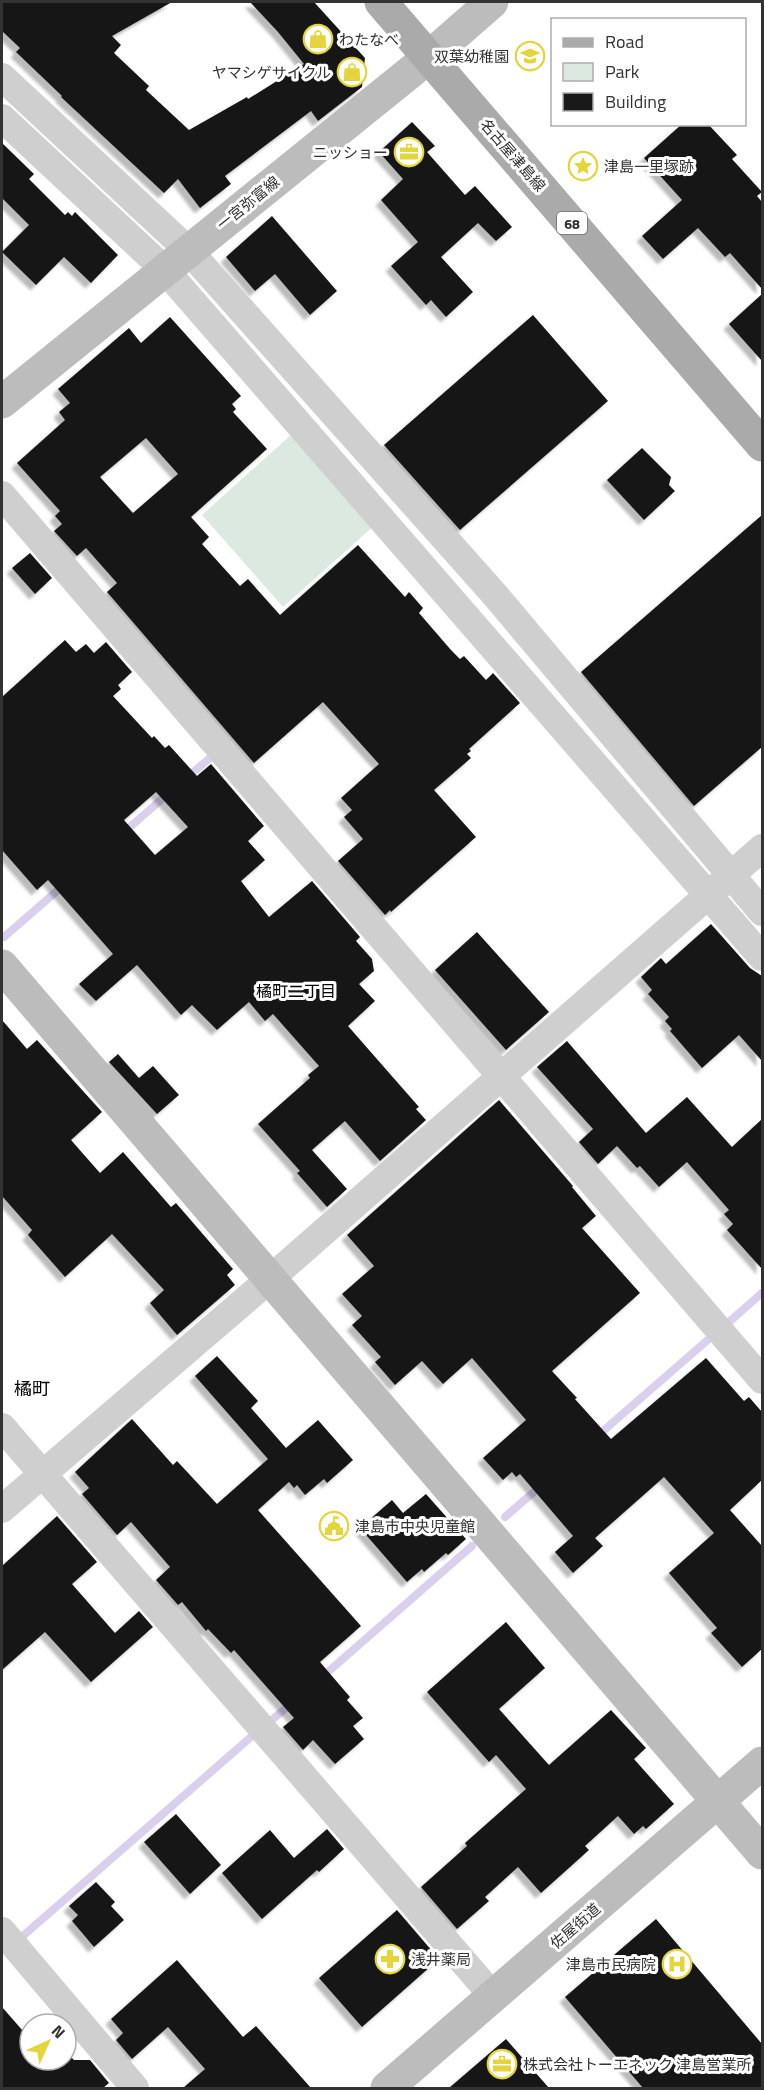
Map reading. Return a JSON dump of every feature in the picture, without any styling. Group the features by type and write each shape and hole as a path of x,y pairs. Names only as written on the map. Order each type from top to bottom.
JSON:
{"main road":[{"name":"名古屋津島線","path":"381,2 762,445"}],"street":[{"name":"一宮弥富線","path":"2,402 429,57 492,2"},
{"path":"2,77 495,595 762,912"},
{"path":"2,118 177,261 762,957"},
{"path":"2,495 762,1380"},
{"path":"2,1509 271,1278 762,848"},
{"path":"2,966 762,1853"},
{"path":"2,1427 494,1996"},
{"name":"佐屋街道","path":"387,2088 762,1763"},
{"path":"2,1931 135,2088"}],"green space":[{"path":"293,433 375,525 283,607 202,515"}],"building":[{"path":"2,2 172,2 112,36 121,45 114,53 149,86 146,90 189,130 247,97 248,99 304,64 250,2 314,2 365,58 362,87 318,121 311,111 225,176 231,184 200,208 178,179 164,193 16,52 20,48 2,31"},
{"path":"412,122 435,146 427,152 465,195 475,186 512,227 496,241 478,223 441,257 473,292 446,317 431,300 426,305 391,266 418,242 381,200 403,179 379,152"},
{"path":"680,126 710,126 737,155 732,159 762,192 757,196 762,202 762,289 730,253 725,257 698,228 663,259 642,236 682,200 644,158"},
{"path":"2,143 34,174 29,179 65,215 68,212 72,216 75,212 118,255 91,283 64,257 36,285 2,252 29,225 2,198"},
{"path":"272,216 337,291 310,315 275,274 255,291 226,257"},
{"path":"762,294 762,361 729,324"},
{"path":"533,315 608,401 460,530 384,445"},
{"path":"170,317 241,396 232,404 236,409 233,412 267,449 191,517 209,537 202,544 240,586 248,579 280,615 358,545 405,597 409,592 423,608 419,613 460,659 464,656 486,680 493,673 520,703 469,749 471,751 467,754 471,758 434,790 476,837 385,915 338,861 363,839 344,817 352,810 341,798 379,764 323,702 254,763 107,592 117,583 86,548 77,556 54,531 62,524 55,516 60,511 17,463 65,420 59,412 70,403 58,389 129,328 141,343","holes":["146,438 178,474 133,513 100,477"]},
{"path":"642,448 671,477 669,485 675,491 644,520 607,480"},
{"path":"762,515 762,747 694,806 581,672"},
{"path":"30,553 52,578 35,594 12,568"},
{"path":"65,640 76,652 86,644 94,653 106,642 132,672 118,685 121,689 113,696 152,738 154,736 165,748 169,745 197,776 211,764 264,826 248,841 265,860 241,881 269,917 312,881 360,937 356,941 372,959 374,971 359,984 375,1001 348,1026 419,1107 416,1109 426,1120 380,1161 345,1121 312,1150 347,1189 327,1207 297,1173 300,1171 258,1124 310,1078 308,1075 319,1066 273,1014 265,1021 249,1002 217,1030 192,1005 181,1015 137,965 96,1001 79,984 113,954 48,880 37,890 2,850 2,697","holes":["156,792 188,827 155,855 124,820"]},
{"path":"711,924 750,968 762,976 762,1061 739,1035 702,1068 670,1031 672,1029 665,1021 669,1017 648,994 652,990 641,977 661,958 666,964"},
{"path":"477,932 549,1012 506,1050 435,970"},
{"path":"2,1020 27,1049 37,1040 102,1112 71,1140 100,1173 123,1152 171,1207 176,1203 233,1269 227,1275 235,1285 177,1335 150,1303 164,1290 112,1234 65,1277 28,1235 32,1230 2,1196"},
{"path":"567,1041 646,1133 687,1097 732,1147 762,1119 762,1269 727,1230 733,1224 724,1214 729,1210 687,1162 659,1187 617,1146 598,1164 579,1142 593,1129 537,1067"},
{"path":"118,1054 139,1078 153,1066 179,1095 157,1114 109,1062"},
{"path":"499,1100 596,1216 582,1228 640,1293 552,1371 577,1398 575,1399 611,1439 706,1358 744,1401 749,1397 762,1412 762,1480 730,1510 762,1546 762,1649 742,1667 711,1633 717,1628 669,1573 714,1533 664,1477 595,1538 603,1546 573,1573 555,1552 573,1536 520,1474 516,1477 512,1472 503,1480 483,1458 526,1420 472,1358 443,1384 422,1361 395,1385 375,1362 381,1357 352,1325 362,1316 342,1294 374,1266 347,1235"},
{"path":"217,1356 258,1401 251,1408 286,1448 318,1420 353,1460 327,1483 324,1479 305,1495 297,1485 294,1488 289,1482 258,1510 361,1626 320,1662 350,1697 347,1700 363,1718 353,1726 364,1739 335,1764 313,1740 303,1750 283,1727 294,1718 234,1650 231,1653 208,1629 206,1631 182,1602 178,1605 156,1580 170,1567 131,1522 117,1535 82,1494 89,1488 75,1472 132,1419 173,1465 177,1461 217,1504 268,1459 195,1376"},
{"path":"426,1494 466,1539 448,1555 446,1553 424,1572 422,1569 407,1582 360,1528 392,1500 403,1513"},
{"path":"57,1516 97,1562 72,1584 115,1633 139,1611 153,1627 91,1682 45,1632 2,1670 2,1566"},
{"path":"506,1622 545,1668 499,1709 549,1765 611,1710 646,1748 634,1759 674,1804 646,1829 643,1826 634,1834 618,1816 585,1846 589,1850 541,1893 518,1867 485,1897 489,1901 457,1929 421,1887 467,1846 465,1843 526,1789 496,1755 489,1762 427,1692"},
{"path":"176,1814 221,1865 190,1894 144,1842"},
{"path":"327,1829 344,1849 262,1919 222,1873 270,1830 294,1858"},
{"path":"96,1882 115,1902 111,1906 124,1920 94,1947 72,1921 78,1915 69,1906"},
{"name":"浅井薬局","path":"397,1910 439,1959 362,2027 319,1978"},
{"path":"656,1919 762,2044 762,2088 643,2088 565,1997"},
{"path":"177,1960 243,2037 256,2026 311,2088 183,2088 205,2069 168,2027 132,2059 116,2040 123,2033 111,2019"},
{"path":"2,2007 18,2025 18,2072 78,2072 78,2060 90,2060 109,2083 103,2088 2,2088"},
{"name":"株式会社トーエネック 津島営業所","path":"506,2039 549,2088 449,2088"}],"waterway":[{"path":"185,779 210,758"},
{"path":"122,834 171,791"},
{"path":"4,937 65,884"},
{"path":"729,1322 762,1293"},
{"path":"595,1438 710,1338"},
{"path":"505,1517 543,1484"},
{"path":"321,1678 472,1546"},
{"path":"273,1719 293,1702"},
{"path":"24,1935 251,1737"}],"place":[{"name":"わたなべ","path":"318,39"},
{"name":"双葉幼稚園","path":"530,56"},
{"name":"ヤマシゲサイクル","path":"352,72"},
{"name":"ニッショー","path":"409,152"},
{"name":"津島一里塚跡","path":"583,166"},
{"name":"津島市中央児童館","path":"334,1526"},
{"name":"浅井薬局","path":"390,1959"},
{"name":"津島市民病院","path":"677,1964"},
{"name":"株式会社トーエネック 津島営業所","path":"502,2064"}],"district":[{"name":"橘町二丁目","path":"296,991"},
{"name":"橘町","path":"32,1388"}]}
